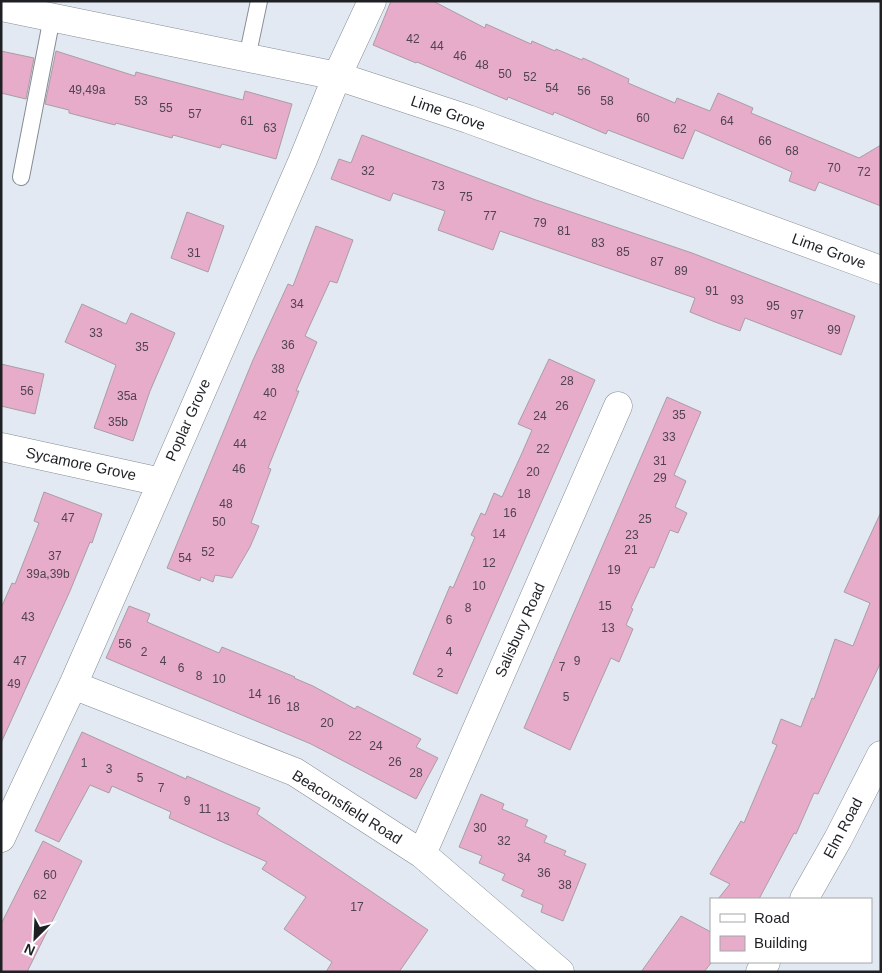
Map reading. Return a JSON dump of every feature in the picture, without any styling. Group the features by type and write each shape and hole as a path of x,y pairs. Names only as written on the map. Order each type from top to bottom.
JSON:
{"street":[{"name":"Poplar Grove","path":"1,838 73,685 302,162 337,76 372,1"},
{"name":"Lime Grove","path":"1,7 337,76 468,119 881,270"},
{"name":"Salisbury Road","path":"422,854 618,406"},
{"name":"Sycamore Grove","path":"1,447 161,482"},
{"name":"Beaconsfield Road","path":"73,685 295,772 422,854 560,972"},
{"name":"Elm Road","path":"805,898 838,839 881,755"}],"lane":[{"path":"247,58 259,1"},
{"path":"21,177 52,17"}],"building":[{"path":"391,1 433,1 485,28 486,24 531,44 532,41 582,60 583,58 629,79 628,83 675,103 677,98 710,111 718,93 753,108 751,113 859,158 881,145 881,206 819,182 815,191 789,181 792,172 695,130 683,159 608,130 606,134 554,112 553,115 508,97 507,100 416,63 373,45"},
{"path":"1,51 34,58 26,99 1,93"},
{"path":"56,51 135,76 136,72 243,100 245,91 292,104 276,159 222,144 220,148 173,135 172,138 116,123 115,125 69,113 69,110 45,104"},
{"path":"362,135 536,200 692,253 855,316 841,355 745,318 740,331 715,322 690,312 695,298 500,231 493,250 438,230 445,211 393,193 390,201 331,179 339,159 351,163"},
{"path":"187,212 224,226 208,272 171,258"},
{"path":"316,226 353,240 337,283 330,281 305,336 317,342 296,391 299,391 268,468 271,469 251,523 259,526 250,547 232,578 215,575 213,582 201,577 200,581 167,568 253,360 288,284 293,286"},
{"path":"82,304 126,324 131,313 175,333 150,391 133,441 94,428 116,365 65,342"},
{"path":"549,359 595,380 457,694 413,674 450,586 453,588 475,537 471,535 481,513 485,515 494,493 502,497 532,430 518,424"},
{"path":"1,364 44,374 35,414 1,406"},
{"path":"667,397 701,412 674,475 686,481 675,507 687,513 678,533 670,530 654,568 650,567 631,608 633,609 626,625 633,629 619,662 611,658 570,750 524,728"},
{"path":"44,492 102,514 92,543 90,542 70,591 1,743 1,608 12,583 15,584 39,523 34,521"},
{"path":"881,512 881,662 818,794 814,793 796,834 794,833 760,898 719,898 730,884 710,874 741,821 744,823 777,745 772,743 781,719 801,727 812,698 814,699 835,639 853,646 870,603 844,592"},
{"path":"129,606 150,614 147,622 219,653 222,647 295,677 355,709 357,706 421,739 416,747 438,758 416,799 311,744 106,658"},
{"path":"82,732 186,779 187,776 260,808 257,814 428,930 399,972 326,972 332,962 284,929 306,897 262,869 267,862 169,818 171,812 112,786 109,793 90,785 59,842 35,831"},
{"path":"481,794 504,804 502,809 528,820 525,826 547,836 544,842 566,851 564,855 586,864 563,921 541,912 543,905 521,896 524,890 502,880 505,874 479,863 482,856 459,847"},
{"path":"43,841 82,861 27,972 1,972 1,924"},
{"path":"681,916 710,931 711,963 704,972 641,972"}]}
